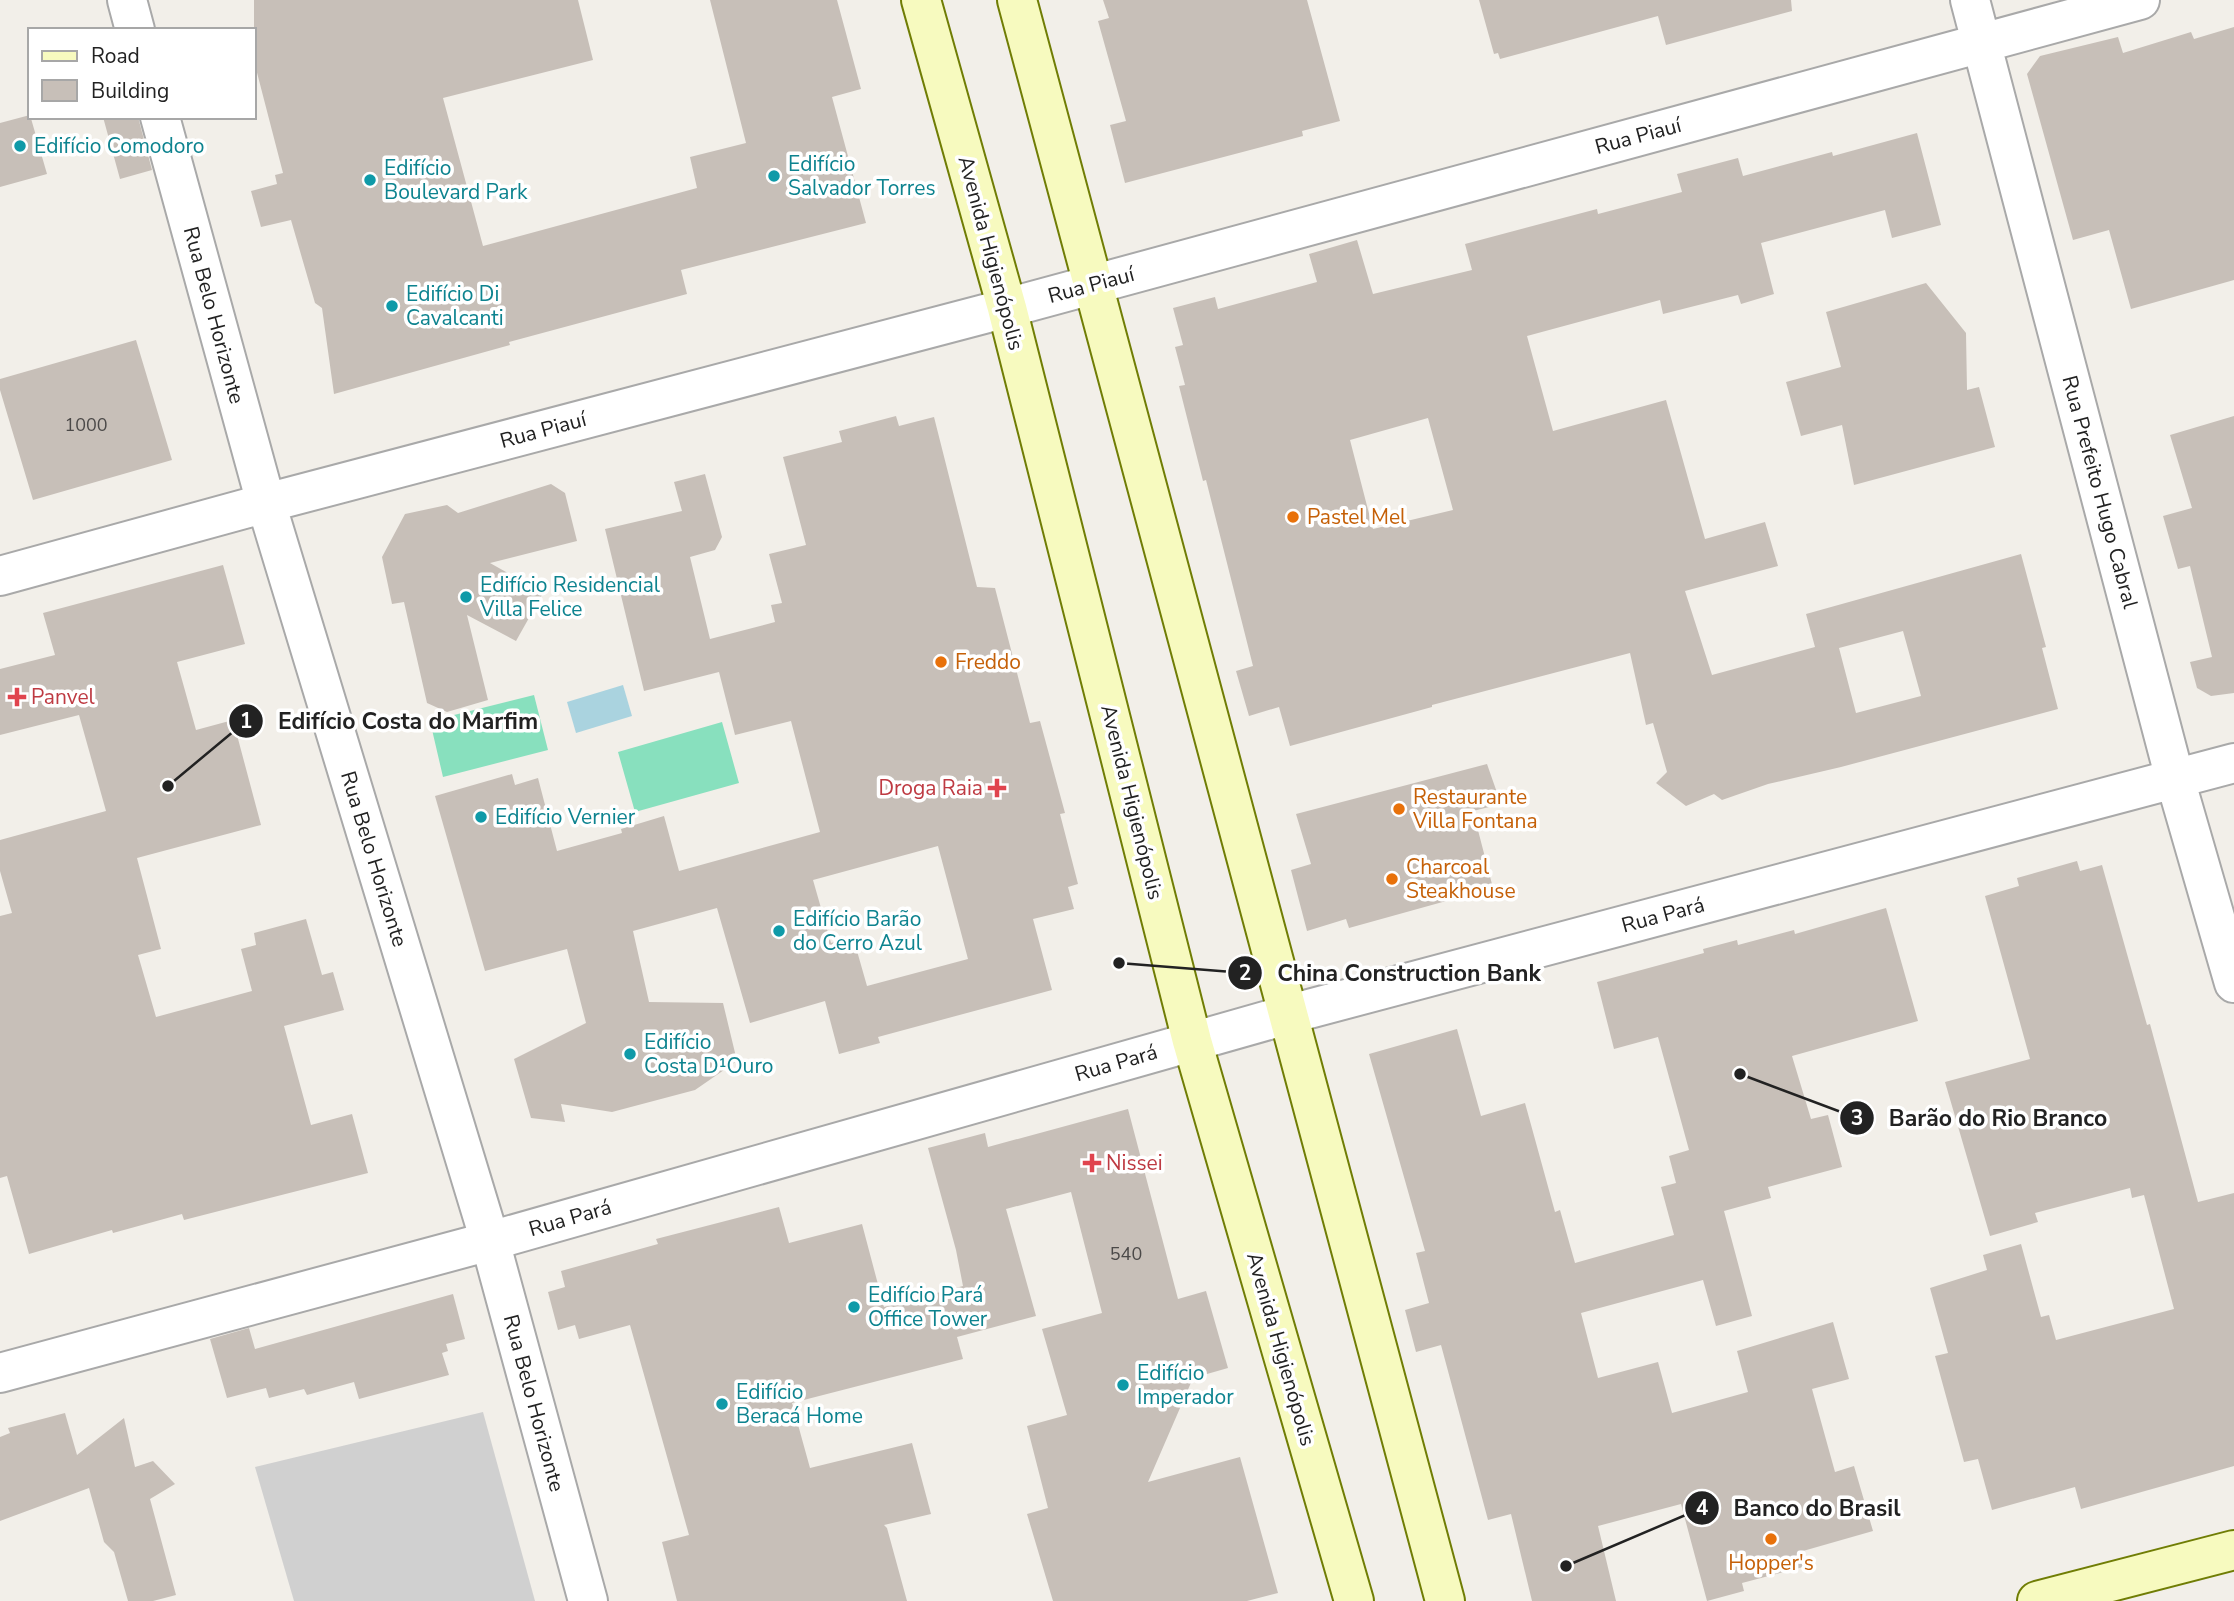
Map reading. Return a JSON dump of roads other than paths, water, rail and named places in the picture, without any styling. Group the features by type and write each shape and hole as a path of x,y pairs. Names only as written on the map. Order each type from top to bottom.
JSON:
{"main road":[{"name":"Avenida Higienópolis","path":"921,0 1007,308 1192,1041 1354,1601"},
{"path":"1017,0 1445,1601"},
{"path":"2037,1601 2234,1550"}],"street":[{"path":"127,0 134,28"},
{"name":"Rua Prefeito Hugo Cabral","path":"1970,0 2175,779 2234,983"},
{"name":"Rua Piauí","path":"0,576 266,503 1007,308 2140,0"},
{"name":"Rua Belo Horizonte","path":"161,119 266,503 490,1241 587,1601"},
{"name":"Rua Pará","path":"0,1373 490,1241 1290,1014 2234,762"}],"water":[{"path":"623,685 632,716 576,733 567,702"}],"place":[{"name":"Edifício Comodoro","path":"20,146"},
{"name":"Edifício Salvador Torres","path":"774,176"},
{"name":"Edifício Boulevard Park","path":"370,180"},
{"name":"Edifício Di Cavalcanti","path":"392,306"},
{"name":"Pastel Mel","path":"1293,517"},
{"name":"Edifício Residencial Villa Felice","path":"466,597"},
{"name":"Freddo","path":"941,662"},
{"name":"Panvel","path":"17,697"},
{"name":"Edifício Costa do Marfim","path":"168,786"},
{"name":"Droga Raia","path":"997,788"},
{"name":"Restaurante Villa Fontana","path":"1399,809"},
{"name":"Edifício Vernier","path":"481,817"},
{"name":"Charcoal Steakhouse","path":"1392,879"},
{"name":"Edifício Barão do Cerro Azul","path":"779,931"},
{"name":"China Construction Bank","path":"1119,963"},
{"name":"Edifício Costa D¹Ouro","path":"630,1054"},
{"name":"Barão do Rio Branco","path":"1740,1074"},
{"name":"Nissei","path":"1092,1163"},
{"name":"Edifício Pará Office Tower","path":"854,1307"},
{"name":"Edifício Imperador","path":"1123,1385"},
{"name":"Edifício Beracá Home","path":"722,1404"},
{"name":"Hopper's","path":"1771,1539"},
{"name":"Banco do Brasil","path":"1566,1566"}]}
